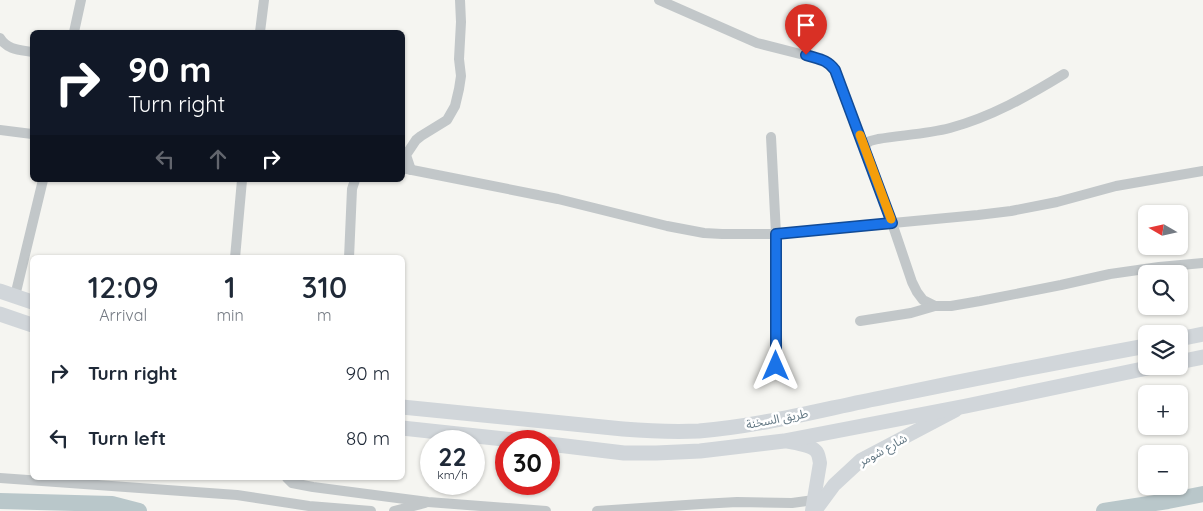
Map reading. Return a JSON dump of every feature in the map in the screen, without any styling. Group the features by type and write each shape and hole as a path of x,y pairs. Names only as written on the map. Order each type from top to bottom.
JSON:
{"main road":[{"path":"0,291 30,301"},
{"path":"0,314 30,324"},
{"path":"1188,337 1203,334"},
{"name":"طريق السخنة","path":"405,407 653,431 698,431 780,419 1138,348"},
{"path":"1188,360 1203,357"},
{"name":"طريق السخنة","path":"560,445 624,453 656,453 700,451 784,441 1138,370"},
{"name":"شارع شومر","path":"813,507 861,460 966,406"},
{"path":"583,448 585,425"},
{"path":"405,428 495,438"},
{"path":"784,441 811,447 819,456 820,463 813,507"}],"street":[{"path":"74,30 81,0"},
{"path":"260,30 264,0"},
{"path":"460,0 459,59 461,76 457,101 447,120 424,134 411,146 406,156 407,169 558,199 704,233 730,234 776,234 949,219 1011,211 1057,202 1116,186 1203,171"},
{"path":"659,0 757,43 820,59 830,64 835,70 866,150 914,287 923,300 934,306"},
{"path":"0,38 2,42 11,48 30,52"},
{"path":"866,150 866,144 870,141 950,128 982,117 1030,95 1064,74"},
{"path":"0,130 30,134"},
{"path":"771,137 776,234 776,366"},
{"path":"15,296 43,182"},
{"path":"236,255 242,182"},
{"path":"348,255 352,189 354,182"},
{"path":"860,321 911,313 934,306 951,306 980,301 1110,274 1203,263"},
{"path":"0,478 30,479"},
{"path":"63,480 122,482 172,490 237,495 309,506 371,511"},
{"path":"289,480 292,483 313,487 428,502 546,511"},
{"path":"394,511 428,502"},
{"path":"597,511 737,502 792,503 813,507"}],"waterway":[{"path":"1104,511 1203,494"},
{"path":"0,501 112,504 139,511"}],"slow traffic":[{"path":"860,135 891,219"}],"route":[{"path":"776,366 776,234 892,223 835,70 830,64 806,55"}]}
